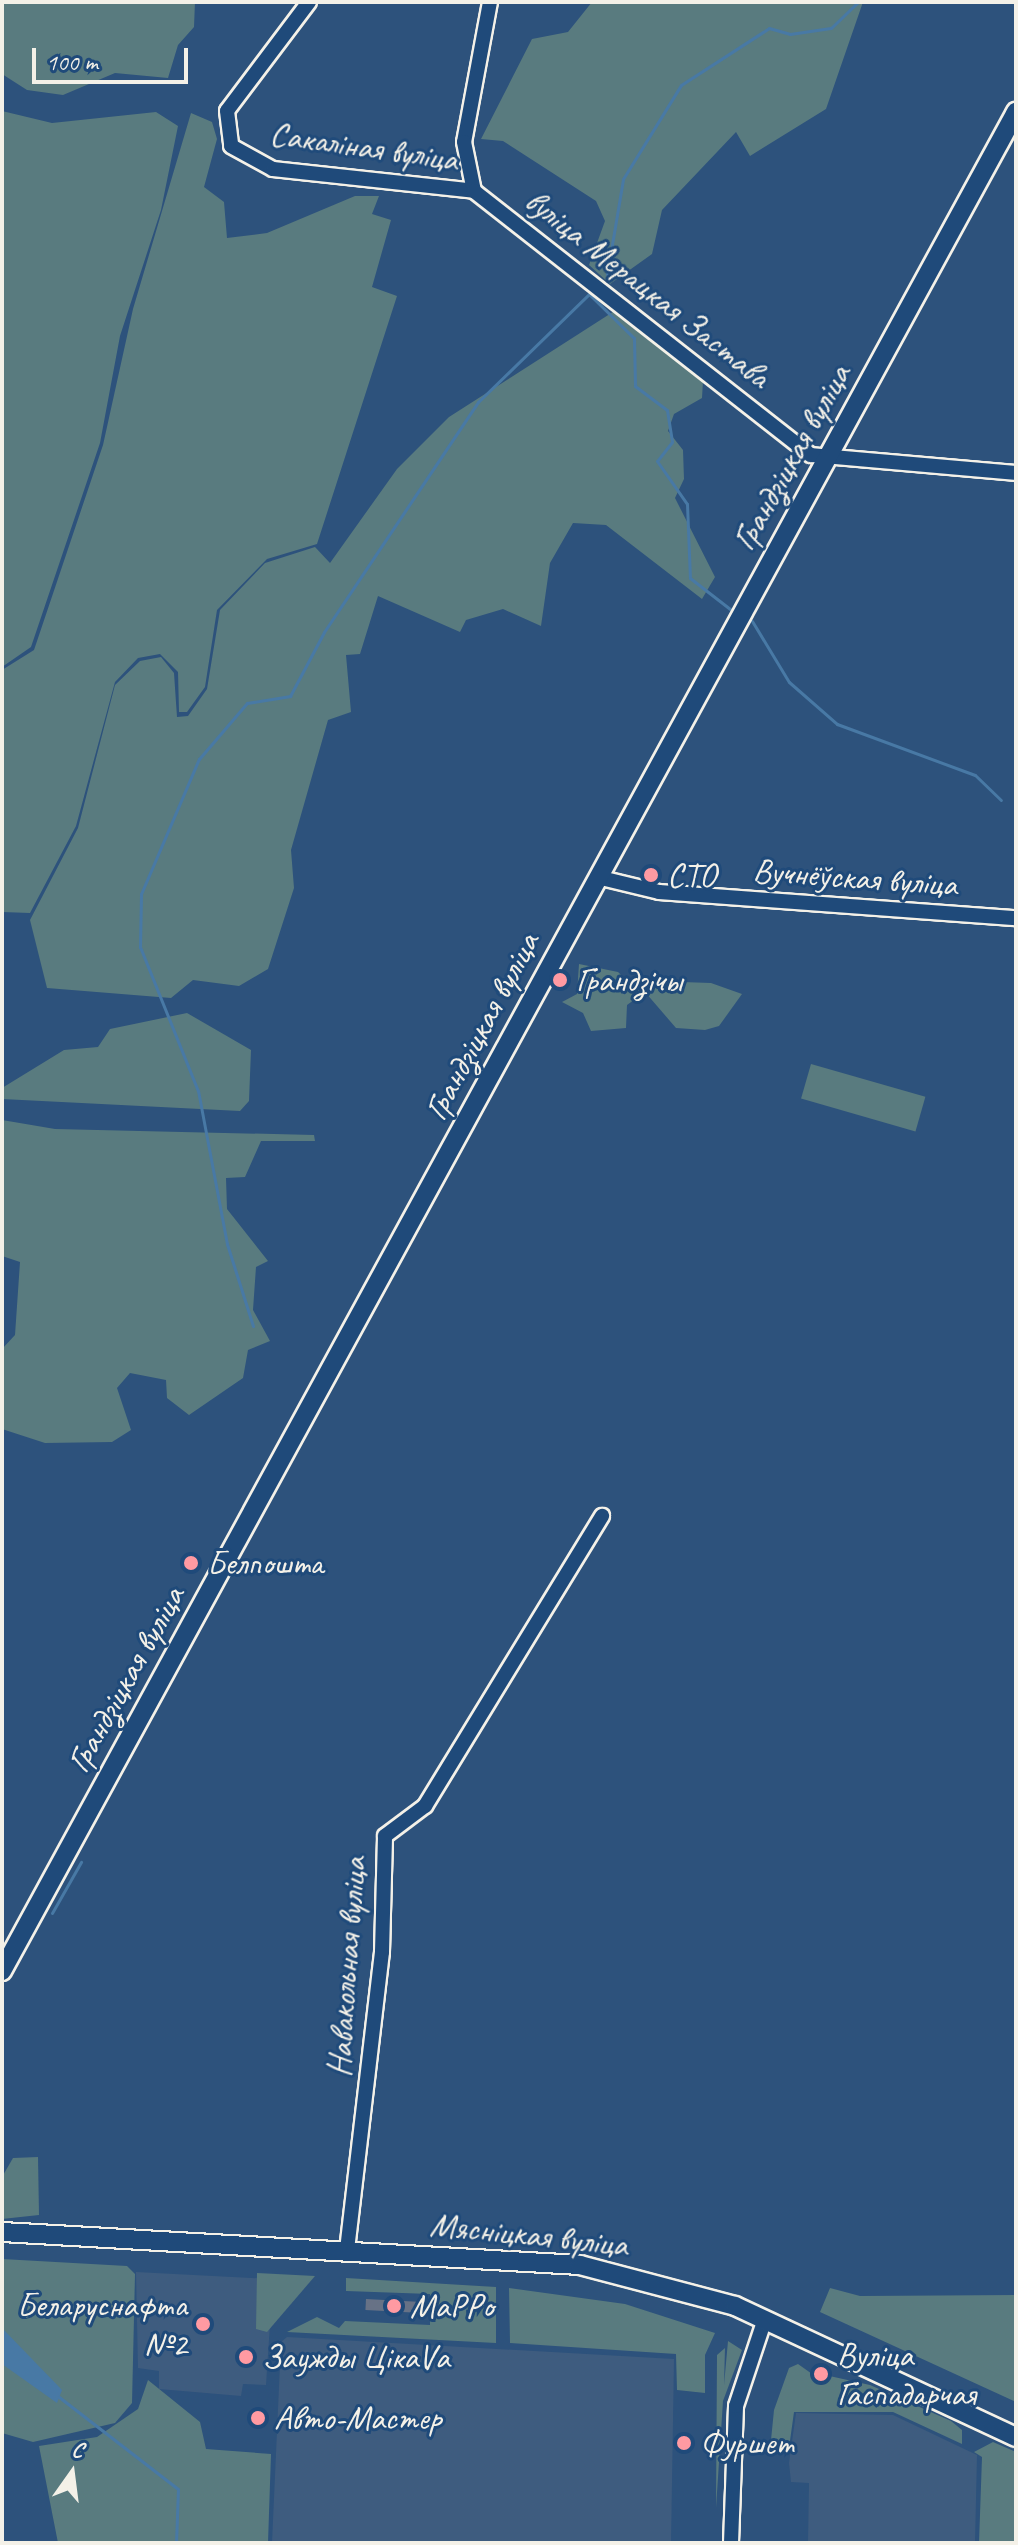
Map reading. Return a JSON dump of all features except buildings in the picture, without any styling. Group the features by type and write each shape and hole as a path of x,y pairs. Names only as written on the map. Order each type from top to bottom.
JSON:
{"main road":[{"name":"Грандзіцкая вуліца","path":"2,1971 1016,112"},
{"name":"Мясніцкая вуліца","path":"2,2232 580,2265 687,2289 765,2319 1016,2437"}],"street":[{"name":"Сакаліная вуліца","path":"309,2 227,111 231,146 273,169 474,191"},
{"name":"вуліца Мерацкая Застава","path":"490,2 464,142 474,191 825,461"},
{"path":"825,461 1016,473"},
{"name":"Вучнёўская вуліца","path":"597,877 659,892 1016,918"},
{"name":"Навакольная вуліца","path":"347,2250 381,1967 385,1836 425,1806 602,1516"},
{"path":"731,2543 736,2406 765,2319"}],"shaded area":[{"name":"Беларуснафта №2","path":"136,2272 273,2279 266,2385 243,2384 241,2396 159,2389 159,2371 138,2368"},
{"path":"2,2328 62,2390 57,2403 2,2364"},
{"path":"287,2337 674,2359 671,2543 272,2543 281,2342"},
{"path":"796,2413 893,2415 977,2455 975,2543 808,2543 809,2483 791,2482 789,2463"}],"green space":[{"path":"2,2 195,2 194,27 178,45 168,78 115,73 63,95 27,90 2,74"},
{"path":"592,2 863,2 826,109 750,156 736,132 662,210 652,254 610,284 589,265 605,221 596,201 503,141 481,139 532,39 568,32"},
{"path":"2,111 52,123 156,112 178,126 161,210 120,336 100,443 31,647 2,667"},
{"path":"191,113 212,122 217,139 204,187 224,202 227,238 267,233 355,196 379,196 372,214 391,220 372,287 397,296 317,544 267,559 217,610 205,687 187,712 179,712 178,672 160,654 138,658 115,682 76,826 30,913 2,912 2,670 34,650 103,445 133,309"},
{"path":"616,310 703,381 702,398 674,414 668,431 683,450 684,479 675,498 715,577 702,599 606,525 573,523 550,563 541,626 503,609 466,620 460,632 378,596 360,654 346,655 351,712 328,720 291,850 294,888 268,969 239,986 193,980 171,998 47,988 30,920 78,828 115,685 140,661 161,657 174,673 177,717 188,716 207,689 220,610 265,563 315,547 330,563 397,469 449,417"},
{"path":"579,964 618,972 635,988 653,981 711,983 742,994 719,1026 705,1030 676,1028 645,992 627,1005 626,1028 591,1031 583,1013 562,1002 577,994"},
{"path":"187,1013 251,1050 249,1101 240,1111 2,1099 2,1088 64,1050 98,1047 110,1029"},
{"path":"811,1064 925,1097 915,1131 801,1099"},
{"path":"2,1120 55,1129 314,1135 315,1141 261,1141 245,1177 226,1178 227,1209 268,1261 256,1267 253,1310 270,1341 248,1350 243,1378 189,1415 167,1398 166,1380 130,1373 117,1388 131,1430 112,1442 45,1443 2,1429 2,1349 15,1335 20,1262 2,1256"},
{"path":"38,2157 39,2215 2,2219 2,2177 13,2158"},
{"path":"2,2259 127,2266 135,2274 132,2403 115,2423 33,2442 2,2433"},
{"path":"257,2273 315,2276 267,2332 256,2329"},
{"path":"346,2278 496,2287 496,2343 287,2332 317,2317 339,2328 345,2321 430,2325 430,2294 346,2291"},
{"path":"509,2288 625,2304 715,2333 705,2355 705,2393 677,2390 676,2354 510,2343"},
{"path":"830,2288 860,2296 1016,2295 1016,2402 820,2312"},
{"path":"728,2341 742,2350 723,2401 716,2508 717,2355 725,2348 724,2385"},
{"path":"798,2364 822,2381 825,2375 870,2385 951,2421 962,2430 962,2444 893,2412 794,2412 789,2448 771,2440 774,2410 789,2368"},
{"path":"148,2380 200,2422 206,2449 271,2454 268,2543 58,2543 39,2446 97,2437 138,2409"},
{"path":"993,2442 1016,2452 1016,2543 979,2543 982,2457 974,2452"}],"waterway":[{"path":"607,274 623,179 681,85 769,28 790,34 831,28 858,2"},
{"path":"253,1326 227,1244 198,1091 140,947 141,894 199,759 247,703 290,696 324,632 478,402 589,294 634,338 635,386 667,410 672,442 657,461 687,504 690,578 730,609"},
{"path":"752,621 789,682 837,724 975,775 1001,800"},
{"path":"52,1913 81,1862"},
{"path":"59,2397 178,2489 176,2543"}],"place":[{"name":"СТО","path":"651,875"},
{"name":"Грандзічы","path":"560,980"},
{"name":"Белпошта","path":"191,1563"},
{"name":"МаРРо","path":"394,2306"},
{"name":"Беларуснафта №2","path":"203,2324"},
{"name":"Заужды ЦікаVа","path":"246,2357"},
{"name":"Вуліца Гаспадарчая","path":"821,2374"},
{"name":"Авто-Мастер","path":"258,2418"},
{"name":"Фуршет","path":"684,2443"}]}
